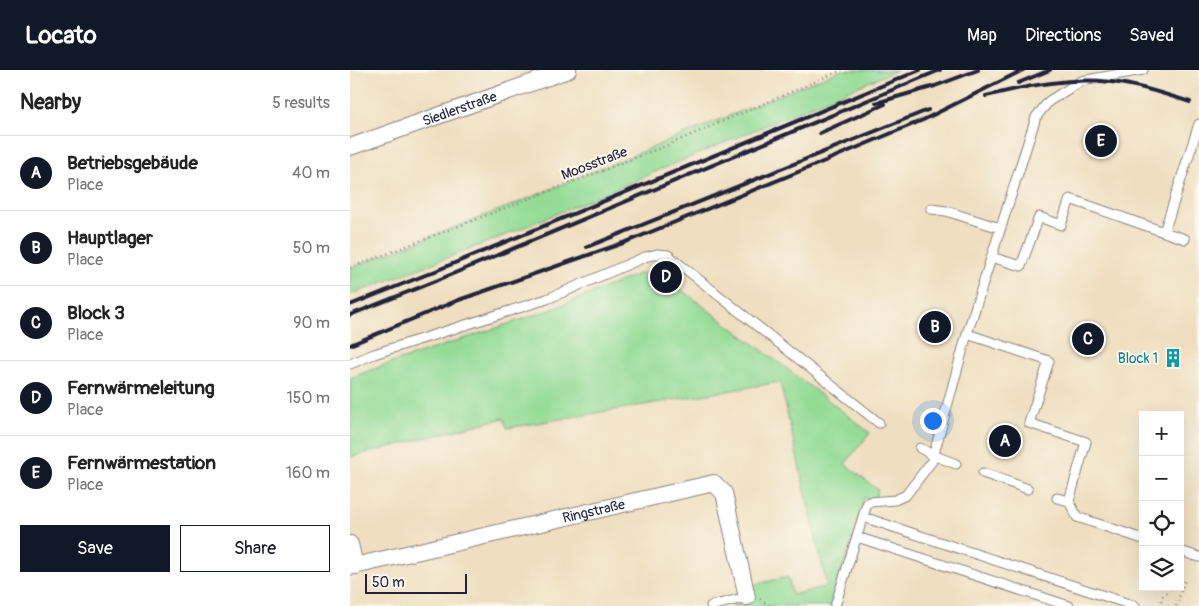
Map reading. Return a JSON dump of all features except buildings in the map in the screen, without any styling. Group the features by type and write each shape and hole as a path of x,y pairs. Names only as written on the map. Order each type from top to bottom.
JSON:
{"street":[{"name":"Siedlerstraße","path":"350,147 568,70"},
{"name":"Ringstraße","path":"350,544 353,567 714,483 724,493 747,597"}],"lane":[{"path":"835,606 867,504 870,502 896,500 906,495 932,461 967,334 1036,117 1049,101 1081,81 1143,70"},
{"path":"1164,232 1195,154 1199,124"},
{"path":"991,257 1021,266 1039,217 1061,225 1070,199 1185,239"},
{"path":"931,209 946,210 1000,228"},
{"path":"350,364 374,354 547,299 645,257 662,254 678,261 879,423"},
{"path":"967,334 1049,361 1029,423 1086,442 1069,501 1077,518 1139,538"},
{"path":"920,448 933,456 956,464"},
{"path":"983,473 1028,489"},
{"path":"1057,498 1069,501"},
{"path":"863,516 1135,606"},
{"path":"857,537 1069,606"},
{"path":"1184,552 1199,557"},
{"path":"711,606 747,597"}],"path":[{"name":"Moosstraße","path":"350,268 663,147 842,70"},
{"path":"1160,606 1163,595 1168,591"},
{"path":"1176,606 1181,591"}],"green space":[{"path":"841,70 897,70 501,237 350,295 350,268 507,207"},
{"path":"641,273 674,285 870,433 845,464 878,490 875,498 864,498 831,606 730,606 754,599 752,585 788,577 792,595 827,586 780,382 507,428 504,418 350,457 350,378 550,310"}],"railway":[{"path":"350,305 920,70"},
{"path":"350,315 940,70"},
{"path":"876,103 935,86 978,70"},
{"path":"350,345 456,301 626,242 825,161 923,120 1023,70"},
{"path":"1018,83 1050,70"},
{"path":"986,96 1048,83 1095,81 1131,85 1190,102"},
{"path":"820,133 885,104"},
{"path":"587,247 928,110"}],"place":[{"name":"Fernwärmestation","path":"1101,141"},
{"name":"Fernwärmeleitung","path":"666,277"},
{"name":"Hauptlager","path":"935,327"},
{"name":"Block 3","path":"1088,339"},
{"name":"Block 1","path":"1173,358"},
{"name":"Betriebsgebäude","path":"1005,441"}]}
